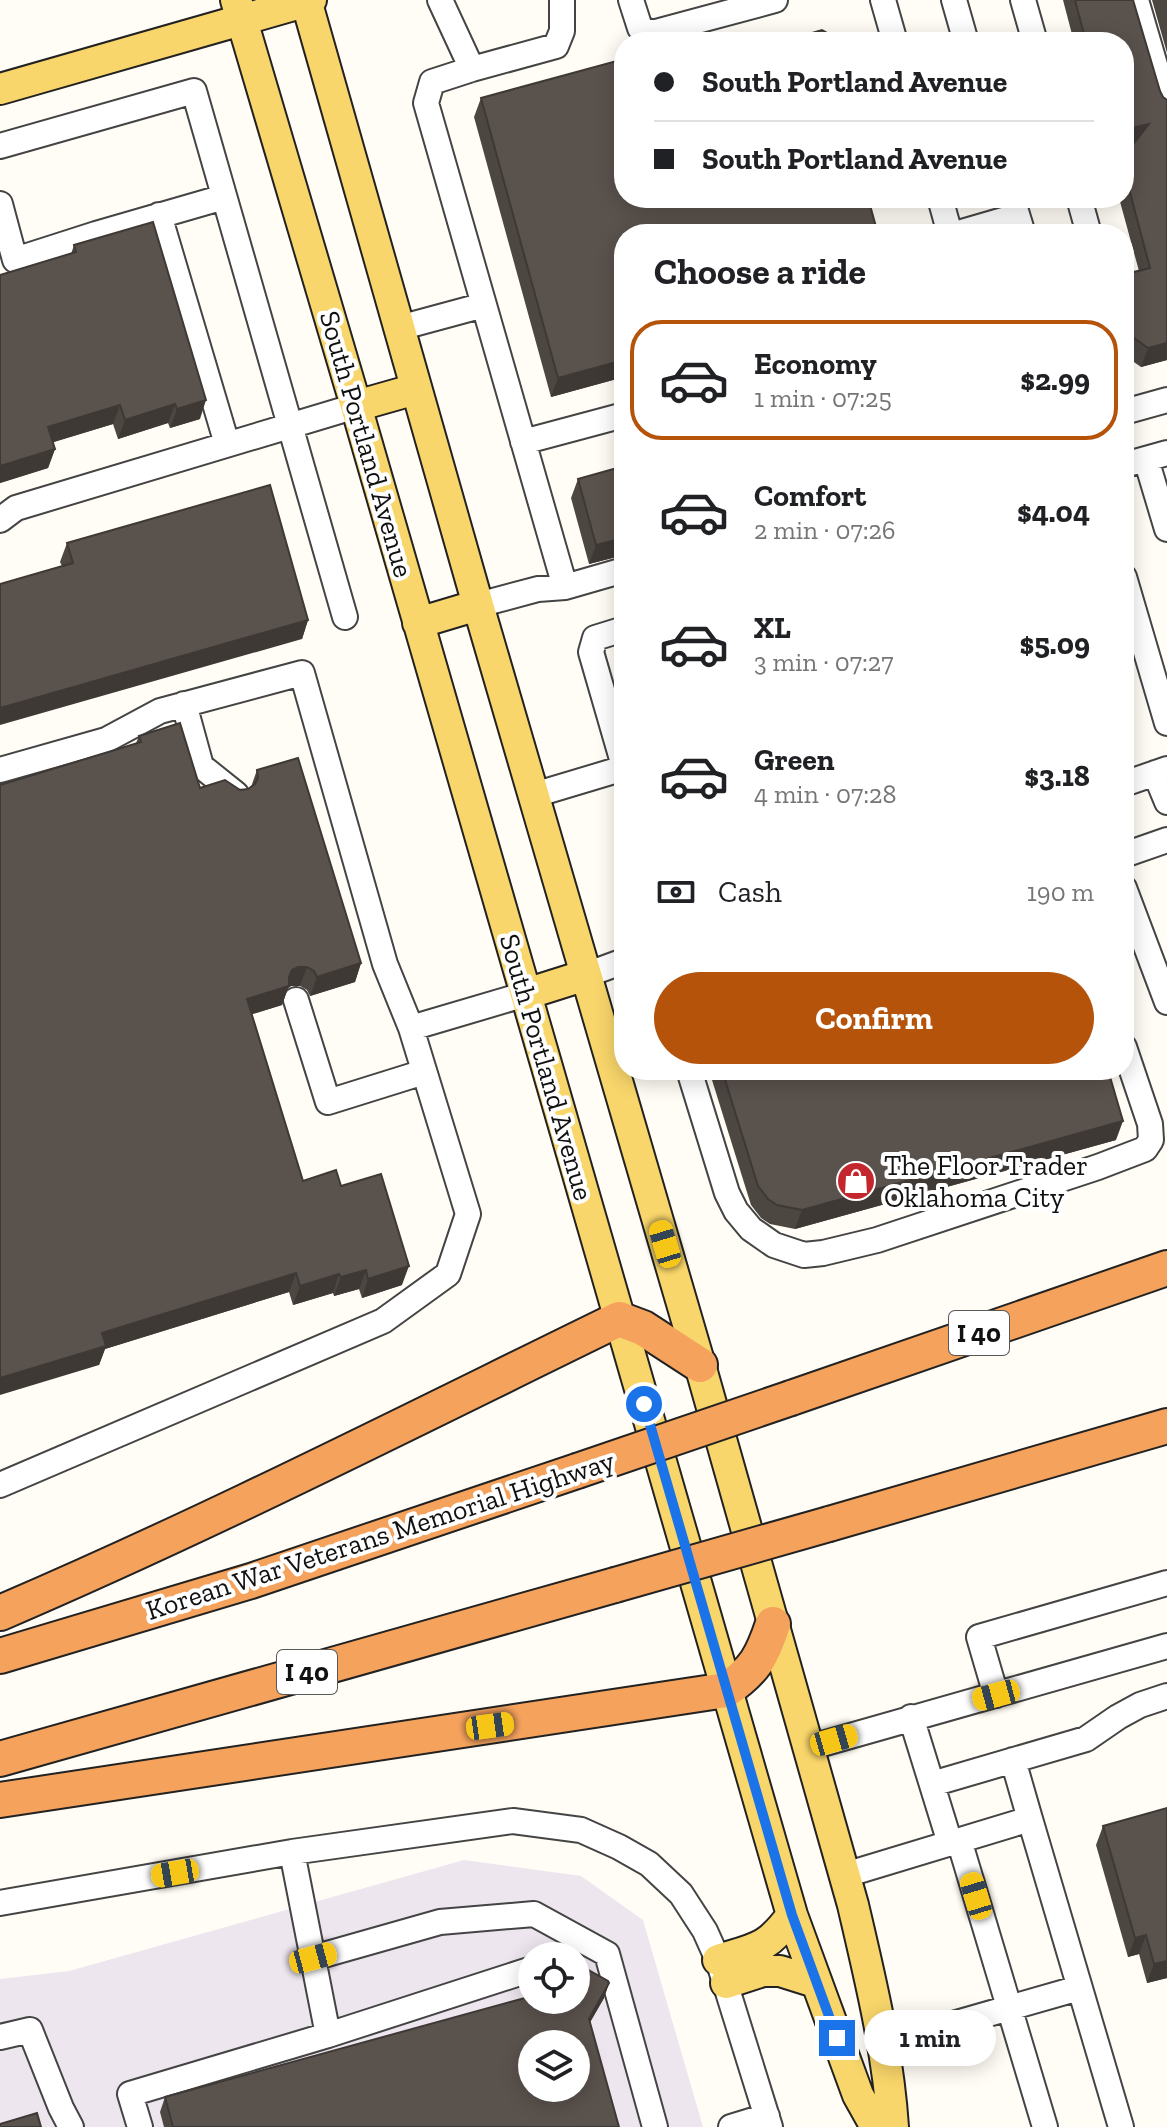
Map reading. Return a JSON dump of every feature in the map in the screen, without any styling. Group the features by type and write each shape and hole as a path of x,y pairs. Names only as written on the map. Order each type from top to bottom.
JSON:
{"highway":[{"name":"Korean War Veterans Memorial Highway","path":"0,1656 251,1581 1167,1268"},
{"path":"0,1613 85,1577 253,1498 619,1319 643,1328 700,1365"},
{"name":"I 40","path":"0,1759 1167,1426"},
{"path":"0,1800 726,1690 745,1677 765,1651 773,1624"}],"main road":[{"path":"0,89 239,10 308,0 416,389 614,1071"},
{"name":"South Portland Avenue","path":"239,10 792,1915 858,2095 876,2127"},
{"path":"356,406 416,389"},
{"path":"418,623 478,605"},
{"path":"526,994 586,975"},
{"path":"617,1080 845,1875 873,1991 890,2085 893,2127"},
{"path":"722,1971 777,1935 792,1915"},
{"path":"722,1971 780,1971 815,1982"}],"street":[{"path":"440,0 472,69"},
{"path":"562,0 562,31 556,46 432,82 426,103 565,587"},
{"path":"631,0 640,28 650,32"},
{"path":"656,32 775,0"},
{"path":"883,0 892,32"},
{"path":"954,0 963,32"},
{"path":"1023,0 1032,32"},
{"path":"1136,0 1167,106"},
{"path":"0,146 194,91 345,617"},
{"path":"0,204 8,262 224,197"},
{"path":"159,215 227,444"},
{"path":"988,224 1017,216"},
{"path":"399,328 484,305"},
{"path":"1134,409 1167,400"},
{"path":"0,520 16,508 356,406"},
{"path":"523,442 614,418"},
{"path":"1146,459 1167,529"},
{"path":"478,605 538,589 565,587 614,573"},
{"path":"1134,621 1167,723"},
{"path":"614,632 595,638 591,652 614,732"},
{"path":"0,770 106,740 160,711 302,673 385,964 411,1028 468,1214 448,1274 383,1321 0,1485"},
{"path":"184,704 201,766 236,794"},
{"path":"534,795 614,770"},
{"path":"1134,780 1161,771 1167,802"},
{"path":"1134,852 1167,840"},
{"path":"1134,915 1167,1002"},
{"path":"586,975 614,965"},
{"path":"411,1028 526,994"},
{"path":"296,1000 328,1102 424,1072"},
{"path":"692,1080 727,1193 736,1211 751,1229 774,1245 804,1255 877,1240 1145,1149 1151,1140 1150,1124 1134,1077"},
{"path":"996,1695 979,1637 1167,1583"},
{"path":"808,1748 1167,1646"},
{"path":"932,1784 1086,1739 1140,1705 1167,1696"},
{"path":"911,1717 1009,2008 1045,2127"},
{"path":"1013,1760 1121,2127"},
{"path":"845,1875 1030,1819"},
{"path":"0,1903 292,1852 513,1821 581,1830 649,1864 681,1894 705,1931 722,1971 769,2122 731,2127"},
{"path":"292,1852 328,2035"},
{"path":"313,1958 440,1922 534,1914 607,1954 655,2127"},
{"path":"590,1957 607,1954"},
{"path":"140,2127 130,2094 518,1974"},
{"path":"883,2044 1079,1988"},
{"path":"0,2037 30,2030 71,2127"}],"shaded area":[{"path":"464,1860 581,1876 643,1920 703,2127 0,2127 0,1979 69,1971"}],"building":[{"path":"1075,0 1133,0 1160,91 1167,100 1167,343 1148,348 1134,338 1134,272 1150,268 1134,208 1134,143 1149,124 1134,128 1134,32 1083,32"},
{"path":"614,62 614,208 871,208 875,224 614,224 614,363 558,378 481,98"},
{"path":"153,222 206,400 177,409 175,404 125,420 120,405 48,427 55,449 0,466 0,275 76,252 74,245"},
{"path":"614,469 614,540 596,545 578,479"},
{"path":"270,485 308,620 0,708 0,584 73,563 67,543"},
{"path":"180,723 200,788 225,780 240,790 248,789 258,778 257,770 298,758 361,963 317,977 307,967 298,967 292,970 289,986 247,999 303,1181 336,1170 341,1186 381,1174 409,1266 368,1279 366,1270 341,1277 339,1274 300,1286 296,1273 102,1333 106,1346 0,1378 0,785 141,742 139,736"},
{"name":"The Floor Trader Oklahoma City","path":"725,1080 1111,1080 1123,1121 802,1210 777,1205 758,1186"},
{"path":"1167,1808 1167,1961 1154,1964 1146,1935 1135,1938 1103,1826"},
{"path":"590,1971 609,1983 589,2019 619,2127 173,2127 165,2097 518,2000 518,2014 590,2014"},
{"path":"37,2113 41,2127 0,2127 0,2124"}],"place":[{"name":"The Floor Trader Oklahoma City","path":"856,1181"}],"route":[{"path":"644,1404 792,1915 837,2038"}]}
